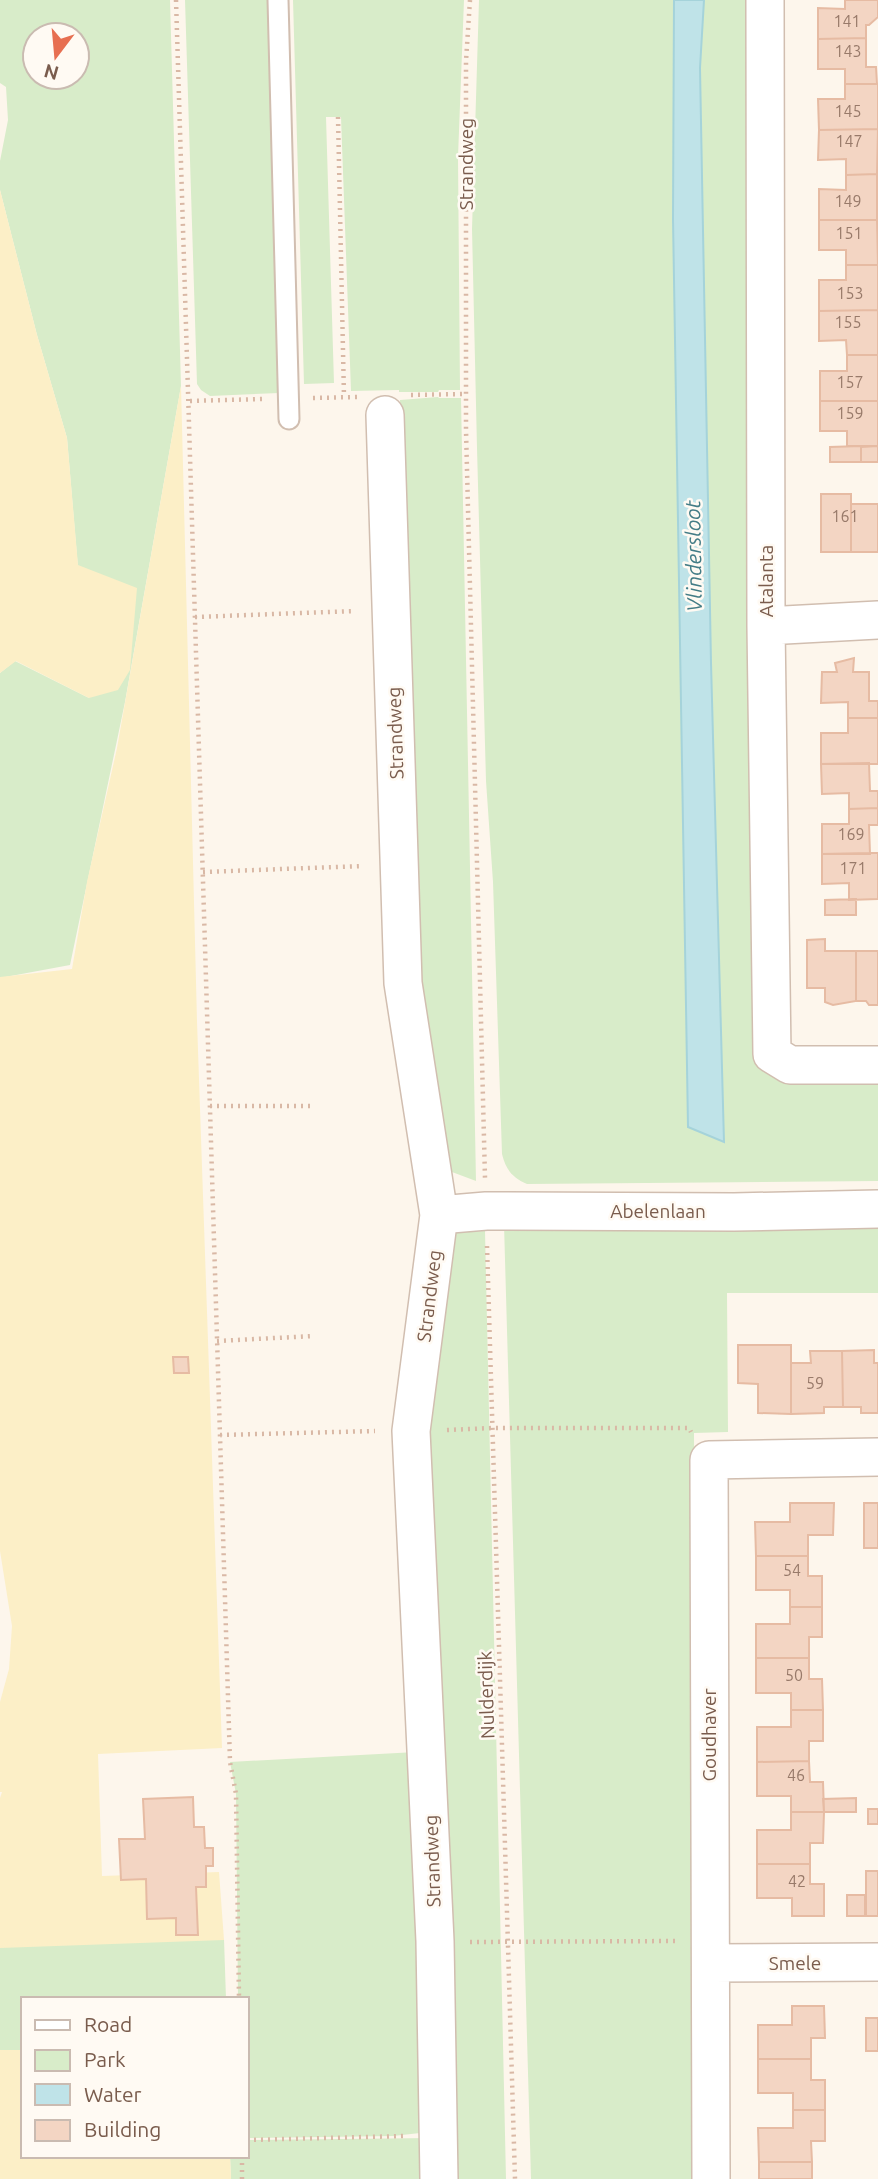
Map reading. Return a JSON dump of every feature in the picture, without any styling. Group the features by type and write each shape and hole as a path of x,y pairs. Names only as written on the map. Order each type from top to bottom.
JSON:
{"street":[{"name":"Atalanta","path":"765,0 766,626 772,1054 790,1065 878,1065"},
{"name":"Strandweg","path":"385,415 403,983 439,1215 411,1431 435,1941 439,2179"},
{"path":"766,626 878,620"},
{"name":"Abelenlaan","path":"439,1215 486,1211 734,1212 878,1209"},
{"path":"709,1460 878,1457"},
{"name":"Goudhaver","path":"709,1460 711,2179"},
{"name":"Smele","path":"711,1952 878,1962"}],"lane":[{"path":"278,0 289,419"}],"path":[{"path":"176,0 230,1762 236,1794 239,1997"},
{"name":"Strandweg","path":"470,0 466,61 466,394 486,1211"},
{"path":"338,117 344,397"},
{"path":"417,395 466,394"},
{"path":"195,617 391,611"},
{"path":"203,872 399,864"},
{"path":"210,1107 310,1105"},
{"name":"Nulderdijk","path":"486,1211 515,2179"},
{"path":"217,1340 314,1336"},
{"path":"220,1434 492,1428 689,1428 709,1460"},
{"path":"468,1942 507,1941 711,1952"},
{"path":"248,2140 438,2134"},
{"path":"242,2158 242,2179"}],"green space":[{"path":"0,0 170,0 181,386 125,702 70,965 0,978 0,673 15,661 89,698 67,438 0,190 0,161 8,120 6,87 0,83"},
{"path":"185,0 268,0 279,393 210,396 197,384"},
{"path":"293,0 464,0 458,157 460,390 351,391 341,117 326,117 334,383 304,384"},
{"path":"479,0 674,0 673,219 688,1127 724,1141 711,663 700,68 704,0 747,0 761,1065 878,1067 878,1181 527,1184 510,1172 504,1160 493,882 486,781 472,229"},
{"path":"461,398 476,1181 452,1172 417,976 400,400"},
{"path":"878,1222 878,1293 727,1293 728,1432 694,1433 697,2179 531,2179 504,1224"},
{"path":"485,1231 506,2179 455,2179 423,1433 451,1233"},
{"path":"416,1752 429,2132 393,2136 248,2138 248,1997 238,1997 236,1794 230,1762"},
{"path":"224,1939 226,1997 21,1997 21,2050 0,2050 0,1947"},
{"path":"431,2138 433,2179 231,2179 230,2158 248,2158 248,2140"}],"sand":[{"path":"0,190 67,438 78,565 137,588 130,670 118,690 89,698 16,661 0,673"},
{"path":"181,386 197,1021 222,1748 98,1754 102,1876 219,1872 224,1940 0,1948 0,1702 9,1669 12,1626 0,1551 0,977 72,969 87,882 117,748"},
{"path":"0,2050 21,2050 21,2158 230,2158 231,2179 0,2179"}],"water":[{"name":"Vlindersloot","path":"674,0 704,0 700,68 711,663 724,1142 688,1127 673,219"}],"building":[{"path":"845,0 878,0 878,17 866,25 866,38 818,39 818,8 845,9"},
{"path":"866,38 866,67 876,67 877,84 845,84 845,69 818,69 818,39"},
{"path":"845,84 878,84 878,129 819,130 818,99 845,99"},
{"path":"878,129 877,174 846,175 846,159 818,160 819,130"},
{"path":"877,174 877,220 819,220 819,189 846,190 846,175"},
{"path":"819,220 877,220 878,265 846,265 846,250 819,250"},
{"path":"846,265 878,265 878,310 819,311 819,280 846,280"},
{"path":"878,310 878,355 847,355 846,340 819,341 819,311"},
{"path":"847,355 878,355 878,401 820,401 820,371 847,371"},
{"path":"820,401 878,401 878,446 847,446 847,431 820,431"},
{"path":"861,446 861,462 830,462 830,447"},
{"path":"878,446 878,462 861,462 861,447"},
{"path":"821,494 851,494 851,552 821,552"},
{"path":"851,504 878,504 878,552 851,552"},
{"path":"854,658 853,672 869,672 869,701 878,701 878,718 848,718 848,702 821,703 822,672 837,672 835,663"},
{"path":"848,718 878,718 878,764 821,764 821,733 848,733"},
{"path":"869,763 870,791 878,791 878,808 849,809 849,793 822,794 821,764"},
{"path":"878,808 878,825 869,825 870,854 822,854 822,824 849,824 849,809"},
{"path":"878,853 878,899 849,900 849,883 822,884 822,854"},
{"path":"856,899 856,915 825,915 825,900"},
{"path":"825,939 825,951 856,951 856,1001 833,1005 825,1002 825,988 807,988 807,940"},
{"path":"856,951 878,951 878,1005 856,1001"},
{"path":"738,1345 791,1345 791,1414 758,1413 758,1384 738,1383"},
{"path":"874,1350 874,1363 878,1363 878,1413 861,1413 861,1407 843,1407 842,1351"},
{"path":"810,1351 842,1351 843,1407 824,1407 824,1413 791,1414 791,1363 811,1363"},
{"path":"173,1357 188,1357 189,1373 174,1373"},
{"path":"790,1503 834,1503 833,1535 808,1535 808,1556 756,1556 755,1522 790,1522"},
{"path":"864,1503 878,1503 878,1548 864,1548"},
{"path":"756,1556 808,1556 808,1576 822,1576 822,1607 790,1607 790,1590 756,1590"},
{"path":"790,1607 822,1607 822,1637 809,1637 809,1658 756,1658 756,1624 790,1624"},
{"path":"756,1658 809,1658 809,1679 822,1679 823,1710 791,1710 791,1693 756,1693"},
{"path":"791,1710 823,1710 823,1741 809,1741 809,1761 757,1762 757,1727 791,1727"},
{"path":"809,1761 810,1782 823,1782 824,1812 791,1812 791,1796 757,1796 757,1762"},
{"path":"193,1797 194,1827 204,1827 205,1848 213,1848 213,1866 206,1866 206,1887 196,1887 198,1935 176,1935 176,1918 147,1919 146,1879 121,1880 119,1839 145,1839 143,1799"},
{"path":"856,1798 856,1812 824,1812 823,1799"},
{"path":"868,1809 878,1809 878,1824 868,1824"},
{"path":"791,1812 824,1812 823,1843 810,1843 810,1864 757,1864 757,1830 791,1830"},
{"path":"757,1864 810,1864 810,1884 824,1884 824,1916 792,1916 792,1898 757,1898"},
{"path":"866,1871 878,1871 878,1916 866,1916"},
{"path":"847,1895 865,1895 865,1916 847,1916"},
{"path":"792,2006 824,2006 825,2038 811,2038 811,2059 758,2059 758,2025 792,2025"},
{"path":"866,2018 878,2018 878,2051 866,2051"},
{"path":"758,2059 811,2059 811,2080 825,2080 825,2110 793,2110 793,2093 758,2093"},
{"path":"793,2110 825,2110 825,2141 811,2141 812,2162 759,2162 758,2128 793,2128"},
{"path":"759,2162 812,2162 812,2179 759,2179"}]}
